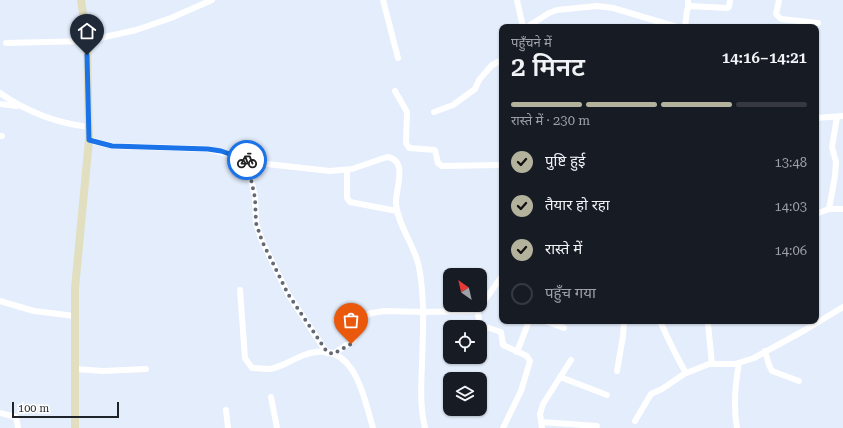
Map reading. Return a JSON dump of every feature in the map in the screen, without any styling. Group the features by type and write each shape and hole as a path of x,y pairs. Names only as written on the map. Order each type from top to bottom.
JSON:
{"street":[{"path":"75,428 75,288 89,140 87,41 81,0"},
{"path":"6,44 87,41 146,26 212,0"},
{"path":"383,0 398,58"},
{"path":"517,0 522,24"},
{"path":"686,24 688,0"},
{"path":"688,8 692,5 727,8 729,7 730,0"},
{"path":"779,0 776,14 781,19 818,23"},
{"path":"532,24 549,13 557,10 597,6 613,8 667,24"},
{"path":"434,112 453,105 475,89 479,80 492,65 499,62"},
{"path":"395,90 407,112 406,142 410,148 435,150 438,163 442,166 499,165"},
{"path":"0,93 19,107"},
{"path":"0,104 19,107 55,120 89,127"},
{"path":"819,118 840,116 832,147 836,162 829,209"},
{"path":"89,140 112,146 208,149 221,151 247,160 278,166 330,171 347,170 387,157 398,162 400,168 396,197 397,211 419,266 424,312 420,387 424,428"},
{"path":"247,160 255,198 256,223 262,241 288,294 330,353 352,368 357,377 373,428"},
{"path":"347,170 347,198 350,202 397,211"},
{"path":"819,213 829,209 843,209"},
{"path":"487,297 499,280"},
{"path":"240,290 245,358 252,368 270,369 306,354 319,352 330,353 354,340 356,321 371,313 385,311 443,312"},
{"path":"0,301 34,311 75,316"},
{"path":"819,322 843,307"},
{"path":"477,312 480,325 501,332 503,345 529,358 530,364 520,391 503,428"},
{"path":"517,352 527,324"},
{"path":"553,324 564,328"},
{"path":"617,371 624,324"},
{"path":"662,324 670,340 676,357 686,373"},
{"path":"708,324 712,364"},
{"path":"635,421 652,394 686,373 712,364 739,363 754,358 815,324"},
{"path":"765,351 772,371 799,382"},
{"path":"571,360 541,410 542,425 597,426"},
{"path":"737,428 734,392 739,363"},
{"path":"75,369 103,371 146,370"},
{"path":"560,377 607,395"},
{"path":"271,397 277,428"},
{"path":"226,410 228,428"},
{"path":"0,413 16,417 18,428"}],"way so far":[{"path":"247,160 255,198 255,218 257,228 288,294 327,352 333,354 351,344"}],"route":[{"path":"87,55 89,140 103,145 112,146 208,149 221,151 247,160"}]}
